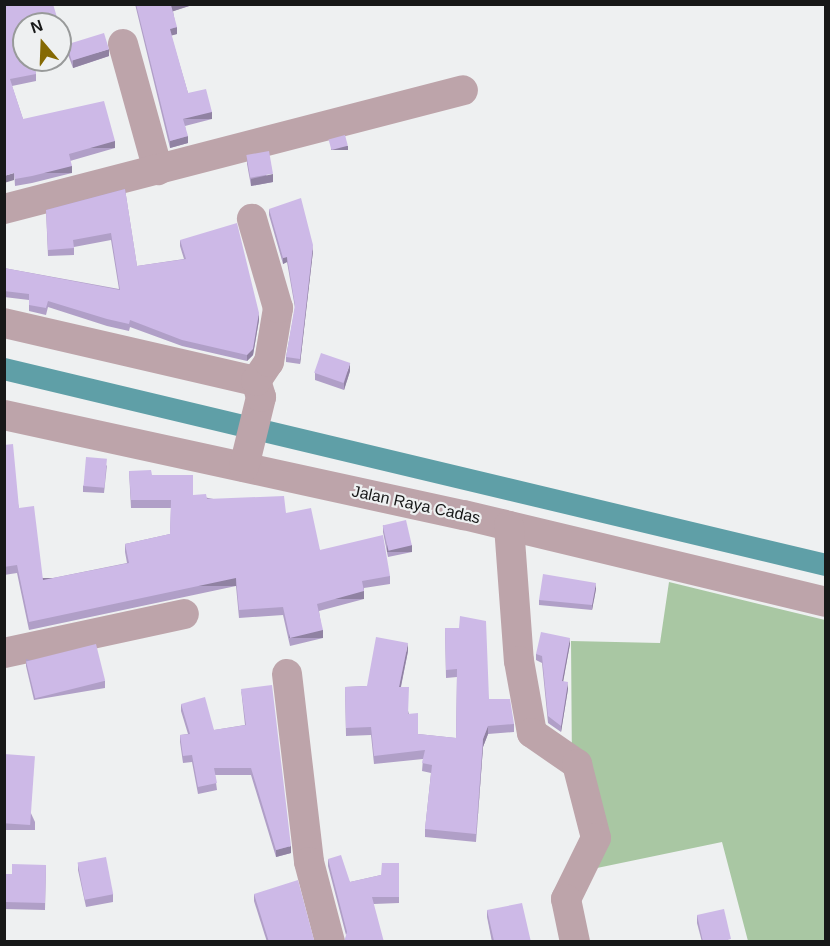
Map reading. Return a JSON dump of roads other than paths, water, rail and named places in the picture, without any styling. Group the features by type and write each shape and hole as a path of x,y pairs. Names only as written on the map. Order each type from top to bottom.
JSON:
{"street":[{"path":"123,44 158,170"},
{"path":"4,209 463,90"},
{"path":"246,459 258,389 269,362 278,293 265,271 252,219"},
{"path":"4,323 258,389"},
{"name":"Jalan Raya Cadas","path":"4,415 246,459 509,526 825,602"},
{"path":"509,526 519,661 532,733 577,764 596,838 566,899 575,942"},
{"path":"4,653 184,614"},
{"path":"287,674 309,862 330,942"}],"waterway":[{"path":"4,369 826,565"}]}
